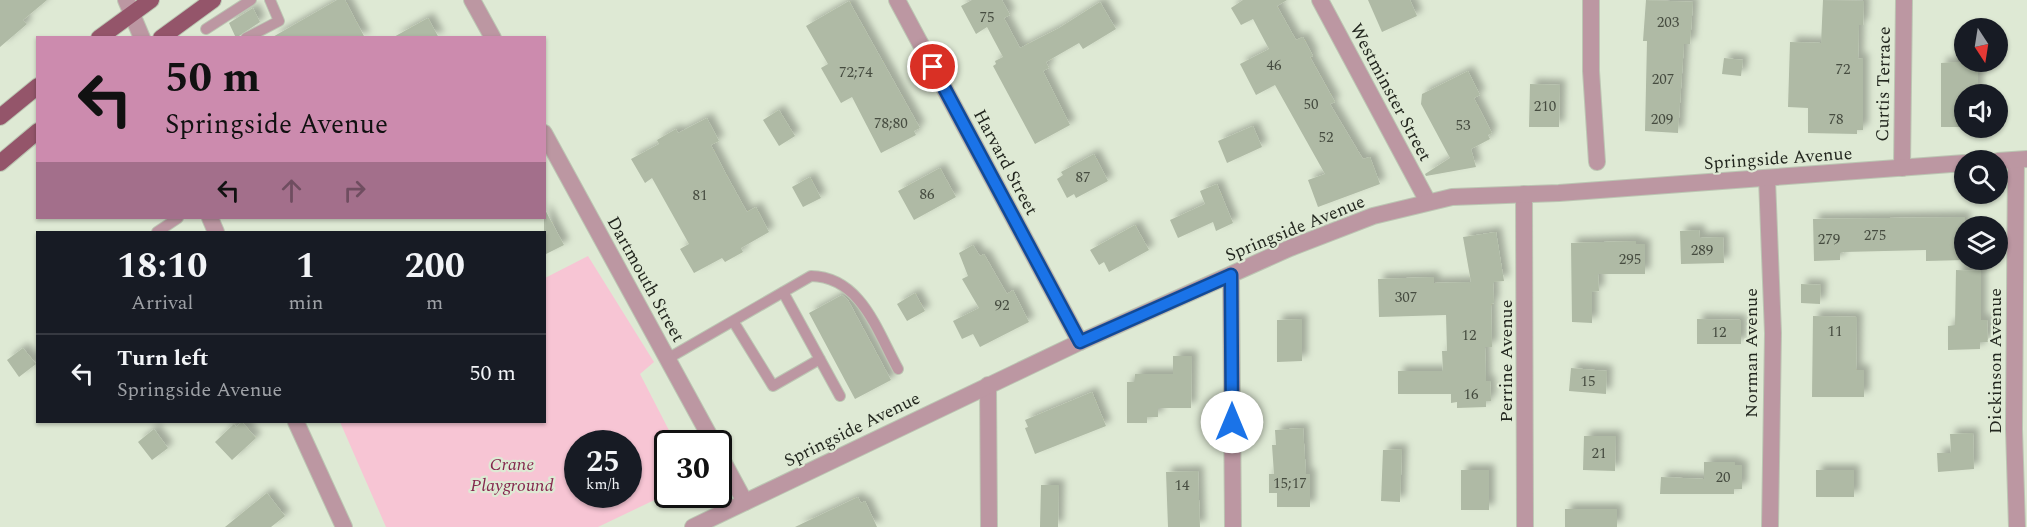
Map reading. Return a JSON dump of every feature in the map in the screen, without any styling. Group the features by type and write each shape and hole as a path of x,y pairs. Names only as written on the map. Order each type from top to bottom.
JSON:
{"main road":[{"path":"101,36 129,6 151,0"},
{"path":"164,36 213,0"},
{"path":"0,117 36,88"},
{"path":"0,163 36,133"}],"street":[{"path":"472,0 492,36"},
{"name":"Harvard Street","path":"897,0 1080,342"},
{"name":"Westminster Street","path":"1320,0 1428,202"},
{"path":"1591,0 1591,71 1597,162"},
{"name":"Curtis Terrace","path":"1902,168 1904,0"},
{"path":"129,6 141,36"},
{"name":"Dartmouth Street","path":"546,137 706,430"},
{"name":"Dickinson Avenue","path":"2017,527 2014,429 2021,160"},
{"name":"Springside Avenue","path":"693,527 1080,342 1290,248 1363,220 1452,197 1767,179 1954,165"},
{"name":"Norman Avenue","path":"1767,179 1773,333 1770,527"},
{"name":"Perrine Avenue","path":"1524,194 1525,527"},
{"path":"1231,275 1233,527"},
{"path":"988,385 989,527"},
{"path":"296,423 344,527"},
{"path":"732,478 745,502"}],"lane":[{"path":"196,12 209,33 251,0"},
{"path":"250,36 279,21 270,0"},
{"path":"158,231 176,219"},
{"path":"668,359 811,276 826,276 857,295 898,369"},
{"path":"783,292 840,396"},
{"path":"733,321 773,387 820,359"}],"green space":[{"name":"Crane Playground","path":"588,256 654,362 640,374 669,430 654,430 654,500 642,506 642,430 564,430 564,508 638,508 598,527 386,527 340,423 546,423 546,277"}],"building":[{"path":"0,0 47,0 23,20 27,24 0,47"},
{"path":"337,0 345,0 364,36 274,36"},
{"path":"972,0 1002,0 1010,15 1004,18 1020,48 1059,28 1100,2 1116,29 1083,49 1079,43 1046,62 1049,68 1043,71 1070,125 1035,144 993,66 996,64 995,61 1003,57 987,27 976,34 961,6"},
{"path":"1243,0 1287,0 1277,6 1296,40 1303,37 1313,56 1310,57 1335,102 1330,104 1363,159 1370,157 1380,184 1318,207 1308,180 1325,174 1275,85 1256,95 1240,64 1269,49 1253,19 1241,25 1231,8"},
{"path":"1368,0 1410,0 1417,16 1382,32"},
{"path":"1646,0 1693,2 1690,44 1684,44 1678,133 1645,131 1647,41 1643,41"},
{"path":"1823,0 1864,1 1863,25 1859,25 1858,59 1863,58 1863,130 1857,130 1857,134 1808,133 1808,108 1788,107 1790,42 1821,43"},
{"path":"849,1 920,128 914,131 916,135 881,153 852,97 841,103 821,68 828,64 806,26"},
{"path":"253,8 260,22 239,36 235,36 229,23"},
{"path":"428,18 438,36 396,36"},
{"path":"1724,58 1743,60 1741,76 1722,74"},
{"path":"1954,62 1954,72 1978,72 1978,84 1954,84 1954,127 1941,127 1941,63"},
{"path":"1468,71 1480,95 1474,98 1492,133 1488,135 1490,139 1471,149 1476,167 1426,176 1425,174 1450,158 1421,104 1422,94"},
{"path":"1530,84 1560,85 1559,127 1529,127"},
{"path":"779,110 795,136 779,146 763,120"},
{"path":"707,118 719,141 711,145 726,174 747,212 756,207 769,232 741,248 743,252 725,262 722,258 694,273 680,249 689,244 652,178 645,183 631,159 659,144 657,140 676,129 678,133"},
{"path":"1253,126 1262,147 1227,163 1218,141"},
{"path":"1094,154 1108,181 1076,198 1074,194 1067,198 1057,179 1063,175 1061,172"},
{"path":"940,168 956,197 914,220 898,191"},
{"path":"810,177 821,198 803,207 792,187"},
{"path":"1217,184 1233,223 1216,231 1213,222 1178,238 1170,220 1205,204 1200,191"},
{"path":"546,212 564,245 546,254 546,231 544,231"},
{"path":"1954,217 1954,260 1926,261 1926,250 1844,252 1840,253 1840,260 1814,261 1813,219"},
{"path":"1135,225 1149,250 1109,272 1104,262 1099,265 1090,250"},
{"path":"1699,230 1700,238 1723,237 1724,263 1681,264 1680,231"},
{"path":"1496,232 1504,281 1493,282 1492,347 1485,347 1486,381 1490,381 1491,401 1486,401 1486,407 1457,408 1457,402 1451,403 1451,394 1398,394 1398,371 1443,371 1442,351 1447,351 1446,315 1379,317 1378,279 1434,277 1434,283 1471,282 1463,237"},
{"path":"1636,241 1636,244 1645,244 1645,274 1598,274 1599,291 1592,292 1592,323 1572,322 1571,243"},
{"path":"973,245 980,256 984,254 1007,294 1013,290 1029,322 980,347 973,334 962,339 953,321 979,308 962,279 968,276 959,253"},
{"path":"1956,270 1981,271 1981,320 1987,320 1988,342 1980,342 1980,349 1948,350 1948,326 1955,325"},
{"path":"1801,284 1821,285 1820,304 1801,303"},
{"path":"915,293 925,311 907,321 897,304"},
{"path":"842,295 848,300 891,380 855,399 809,313"},
{"path":"1813,316 1857,317 1856,370 1864,370 1864,397 1812,397"},
{"path":"1302,319 1302,361 1277,362 1277,320"},
{"path":"1697,319 1741,320 1741,344 1697,344"},
{"path":"23,348 36,364 19,377 7,360"},
{"path":"1173,356 1192,356 1191,408 1158,408 1158,417 1147,417 1147,423 1127,423 1127,382 1134,382 1135,374 1173,374"},
{"path":"1571,368 1607,371 1606,394 1569,391"},
{"path":"1092,392 1106,426 1035,454 1025,428 1028,427 1025,420"},
{"path":"243,423 256,438 232,460 215,442 234,424 236,427"},
{"path":"1303,428 1306,474 1310,474 1310,507 1277,507 1277,493 1269,493 1269,474 1274,474 1272,445 1276,445 1275,430"},
{"path":"154,429 168,448 152,460 138,442"},
{"path":"1973,433 1974,469 1938,472 1937,453 1951,453 1950,434"},
{"path":"1584,436 1616,436 1615,471 1583,470"},
{"path":"1402,449 1400,502 1381,501 1383,450"},
{"path":"1704,462 1735,462 1735,465 1742,465 1742,489 1734,489 1734,494 1660,494 1661,477 1704,479"},
{"path":"1461,470 1489,470 1489,510 1461,510"},
{"path":"1816,470 1854,470 1854,497 1816,497"},
{"path":"1198,471 1200,527 1168,527 1166,472"},
{"path":"1041,485 1059,485 1058,527 1040,527"},
{"path":"267,493 285,516 271,527 225,527"},
{"path":"858,497 861,503 865,501 877,527 795,527"},
{"path":"1565,509 1617,509 1617,527 1565,527"}],"route":[{"path":"933,67 1080,342 1231,275 1232,422"}]}
